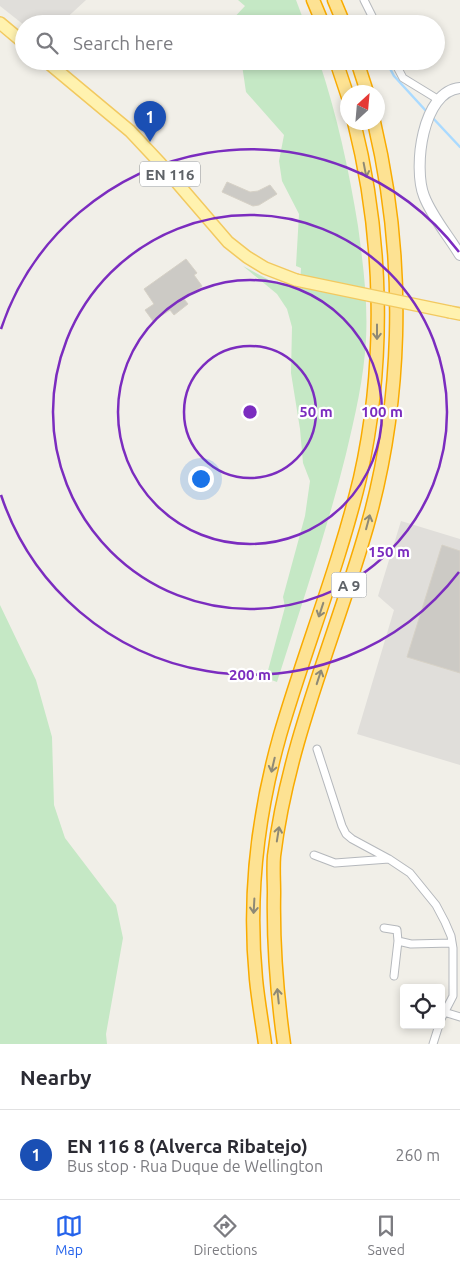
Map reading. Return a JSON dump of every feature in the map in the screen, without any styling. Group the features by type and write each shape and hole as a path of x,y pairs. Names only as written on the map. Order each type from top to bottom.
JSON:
{"highway":[{"path":"313,0 319,15"},
{"path":"334,0 340,15"},
{"path":"339,70 344,85"},
{"path":"360,70 364,85"},
{"name":"A 9","path":"265,1044 256,978 254,918 257,858 265,799 280,736 344,540 360,476 371,409 377,338 376,263 368,183 356,130"},
{"name":"A 9","path":"284,1044 277,992 273,925 274,858 282,811 298,742 362,545 379,481 390,416 396,339 395,263 386,179 376,130"}],"main road":[{"path":"0,23 15,36"},
{"name":"EN 116","path":"57,70 130,131 228,242 264,268 296,280 455,313"}],"street":[{"path":"364,0 372,15"},
{"path":"399,70 403,78 439,100"},
{"path":"460,88 448,91 432,110 419,159 421,186 426,202 460,254"},
{"path":"317,749 346,834 389,859 415,878 436,906 448,930 452,943 453,996 445,1011"},
{"path":"314,855 335,862 389,859"},
{"path":"384,928 397,930 398,941 394,976"},
{"path":"398,941 411,944 452,943"},
{"path":"445,1015 460,1017"},
{"path":"433,1044 438,1029"}],"shaded area":[{"path":"0,0 86,0 70,15 15,15 15,18 0,6"},
{"path":"401,521 460,539 460,765 357,734 394,610 378,596"}],"green space":[{"path":"238,0 296,0 302,15 236,15 245,6"},
{"path":"243,70 322,70 337,122 351,184 366,297 366,339 359,397 339,483 277,682 266,678 285,607 283,597 305,516 310,481 303,463 300,429 291,373 292,327 287,309 277,294 243,266 269,280 300,288 301,268 296,266 299,214 282,181 279,161 284,135 246,92"},
{"path":"0,605 36,680 52,737 54,805 65,838 116,905 123,938 106,1034 107,1044 0,1044"}],"building":[{"path":"227,182 250,192 258,191 270,185 277,194 259,205 253,206 222,192"},
{"path":"186,259 197,273 194,275 202,286 184,299 188,304 174,315 170,310 153,321 145,310 154,304 144,289"},
{"path":"442,545 460,551 460,673 407,657"}],"waterway":[{"path":"391,70 427,112"},
{"path":"431,116 460,147"}],"place":[{"name":"EN 116 8 (Alverca Ribatejo)","path":"150,142"}]}
